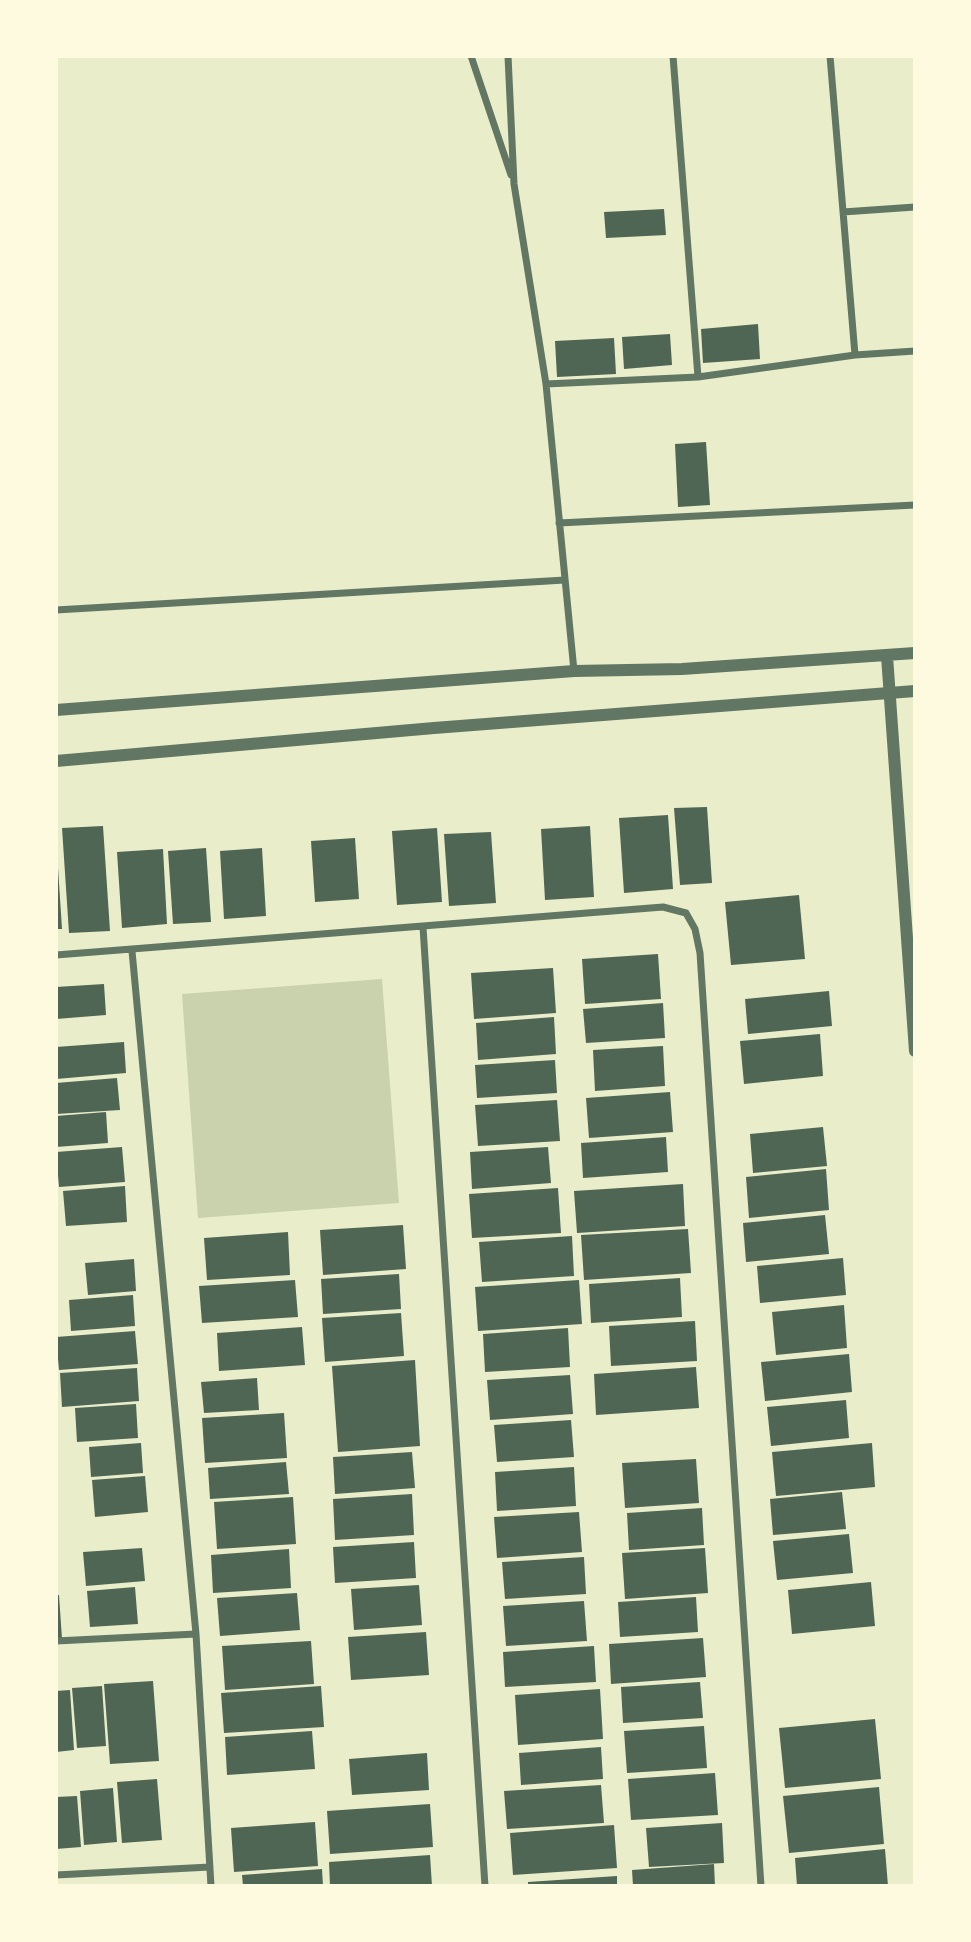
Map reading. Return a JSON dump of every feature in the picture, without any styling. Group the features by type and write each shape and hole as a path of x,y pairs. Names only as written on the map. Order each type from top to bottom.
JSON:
{"street":[{"path":"471,56 514,184"},
{"path":"508,56 514,184 546,384 574,671"},
{"path":"673,56 698,377"},
{"path":"830,56 855,355"},
{"path":"843,212 915,207"},
{"path":"546,384 698,377 855,355 915,351"},
{"path":"559,523 915,505"},
{"path":"56,610 565,580"},
{"path":"56,710 574,671 682,669 915,653"},
{"path":"887,656 915,1051"},
{"path":"56,761 434,728 915,691"},
{"path":"56,955 132,951 663,906 686,913 695,929 701,967 761,1886"},
{"path":"423,927 485,1886"},
{"path":"132,951 196,1634 211,1886"},
{"path":"56,1641 196,1634"},
{"path":"56,1875 210,1867"}],"green space":[{"path":"382,979 399,1203 198,1218 182,994"}],"building":[{"path":"664,209 666,235 606,238 604,212"},
{"path":"758,324 760,359 703,363 701,329"},
{"path":"670,334 672,365 624,369 622,337"},
{"path":"614,338 616,374 557,377 555,341"},
{"path":"706,442 710,505 678,507 675,444"},
{"path":"707,807 712,883 680,885 674,808"},
{"path":"668,815 673,889 624,893 619,818"},
{"path":"103,826 110,931 69,933 62,828"},
{"path":"590,826 594,897 545,900 541,829"},
{"path":"437,828 442,902 397,905 392,831"},
{"path":"491,832 496,903 449,906 444,834"},
{"path":"355,838 359,899 315,902 311,841"},
{"path":"206,848 211,922 173,924 168,851"},
{"path":"262,848 266,916 224,919 220,851"},
{"path":"163,849 167,924 122,928 117,852"},
{"path":"58,868 62,929 56,929"},
{"path":"799,895 805,959 731,965 725,902"},
{"path":"658,954 661,999 585,1004 582,959"},
{"path":"553,968 556,1013 474,1019 471,973"},
{"path":"104,984 106,1015 56,1019 56,987"},
{"path":"829,991 832,1026 748,1034 745,999"},
{"path":"663,1003 665,1038 586,1043 583,1009"},
{"path":"554,1017 556,1054 478,1060 476,1023"},
{"path":"820,1034 823,1076 744,1084 740,1041"},
{"path":"124,1042 126,1073 56,1079 56,1047"},
{"path":"663,1046 665,1086 595,1091 593,1050"},
{"path":"555,1060 557,1093 477,1098 475,1065"},
{"path":"117,1078 120,1110 56,1114 56,1083"},
{"path":"670,1092 673,1132 589,1138 586,1098"},
{"path":"557,1100 560,1141 478,1146 475,1105"},
{"path":"106,1112 108,1143 56,1147 56,1116"},
{"path":"823,1127 827,1166 753,1173 750,1134"},
{"path":"666,1137 668,1172 583,1178 581,1143"},
{"path":"122,1147 125,1182 59,1187 56,1152"},
{"path":"548,1147 551,1183 472,1189 470,1152"},
{"path":"826,1169 829,1210 749,1218 746,1177"},
{"path":"683,1184 685,1226 577,1233 574,1191"},
{"path":"125,1186 127,1222 66,1226 63,1191"},
{"path":"558,1188 561,1233 472,1238 469,1194"},
{"path":"825,1215 829,1254 746,1262 743,1223"},
{"path":"403,1225 406,1269 323,1275 320,1230"},
{"path":"688,1229 691,1273 584,1280 581,1235"},
{"path":"288,1232 290,1275 207,1280 204,1238"},
{"path":"572,1236 574,1276 482,1282 479,1242"},
{"path":"843,1258 846,1295 760,1303 757,1266"},
{"path":"134,1259 136,1291 88,1295 85,1263"},
{"path":"399,1274 401,1309 323,1314 321,1279"},
{"path":"680,1278 682,1317 591,1323 589,1284"},
{"path":"295,1280 298,1317 202,1323 199,1286"},
{"path":"579,1280 582,1324 478,1331 475,1287"},
{"path":"133,1295 135,1326 71,1331 69,1300"},
{"path":"844,1305 847,1348 776,1355 772,1312"},
{"path":"401,1313 404,1356 325,1362 322,1318"},
{"path":"695,1321 697,1361 611,1366 609,1326"},
{"path":"302,1327 305,1365 219,1371 217,1333"},
{"path":"568,1328 570,1367 485,1372 483,1334"},
{"path":"135,1331 138,1364 59,1370 56,1337"},
{"path":"849,1354 852,1392 765,1401 761,1362"},
{"path":"415,1360 420,1446 338,1452 332,1366"},
{"path":"696,1367 699,1408 596,1415 594,1374"},
{"path":"137,1368 139,1401 62,1407 60,1373"},
{"path":"570,1375 573,1414 490,1420 487,1380"},
{"path":"257,1378 259,1410 204,1413 201,1382"},
{"path":"846,1400 849,1438 771,1446 767,1407"},
{"path":"136,1404 138,1438 77,1442 75,1408"},
{"path":"284,1413 287,1458 205,1463 202,1418"},
{"path":"571,1420 574,1457 497,1462 494,1425"},
{"path":"141,1443 143,1473 91,1477 89,1447"},
{"path":"872,1443 875,1487 776,1496 772,1452"},
{"path":"412,1452 415,1488 335,1494 333,1457"},
{"path":"696,1459 699,1503 625,1508 622,1463"},
{"path":"286,1462 289,1494 210,1499 208,1468"},
{"path":"574,1467 576,1506 497,1511 495,1472"},
{"path":"145,1476 148,1512 95,1517 92,1480"},
{"path":"842,1492 846,1529 773,1535 770,1499"},
{"path":"412,1494 414,1535 335,1540 333,1499"},
{"path":"293,1497 296,1544 217,1549 214,1502"},
{"path":"702,1508 704,1545 629,1550 627,1513"},
{"path":"579,1512 582,1552 497,1558 494,1517"},
{"path":"849,1534 853,1573 777,1580 773,1541"},
{"path":"414,1542 416,1578 335,1583 333,1547"},
{"path":"142,1548 145,1581 86,1586 83,1552"},
{"path":"705,1548 708,1593 625,1599 622,1553"},
{"path":"289,1549 291,1588 213,1593 211,1555"},
{"path":"584,1557 586,1594 505,1599 502,1562"},
{"path":"871,1582 875,1626 792,1634 788,1590"},
{"path":"419,1585 422,1625 354,1630 351,1589"},
{"path":"135,1587 138,1624 90,1627 87,1591"},
{"path":"297,1593 300,1630 220,1636 217,1598"},
{"path":"56,1595 59,1595 62,1639 56,1640"},
{"path":"696,1597 698,1632 620,1637 618,1602"},
{"path":"584,1601 587,1641 506,1646 503,1606"},
{"path":"426,1632 429,1675 351,1680 348,1637"},
{"path":"703,1638 706,1677 611,1684 609,1644"},
{"path":"311,1641 314,1684 225,1690 222,1646"},
{"path":"594,1646 596,1682 505,1687 503,1652"},
{"path":"153,1681 159,1761 110,1764 104,1684"},
{"path":"700,1682 703,1718 623,1723 621,1687"},
{"path":"102,1686 106,1746 77,1748 72,1688"},
{"path":"321,1686 324,1727 224,1733 221,1693"},
{"path":"600,1689 603,1739 518,1745 515,1695"},
{"path":"70,1690 74,1750 56,1752 56,1691"},
{"path":"875,1719 881,1779 785,1788 779,1728"},
{"path":"704,1726 707,1768 627,1773 624,1731"},
{"path":"312,1731 315,1769 227,1775 225,1737"},
{"path":"601,1747 603,1779 521,1785 519,1753"},
{"path":"427,1753 429,1790 352,1795 349,1759"},
{"path":"715,1773 718,1815 631,1820 628,1779"},
{"path":"157,1779 162,1840 122,1843 117,1782"},
{"path":"601,1785 604,1823 507,1829 504,1791"},
{"path":"879,1787 884,1844 789,1853 783,1796"},
{"path":"113,1788 117,1842 84,1845 80,1791"},
{"path":"77,1796 81,1847 56,1849 56,1797"},
{"path":"430,1804 433,1847 330,1854 327,1811"},
{"path":"315,1822 318,1866 234,1872 231,1828"},
{"path":"722,1823 724,1863 649,1867 646,1828"},
{"path":"614,1825 617,1868 513,1875 510,1833"},
{"path":"885,1849 888,1886 797,1886 795,1858"},
{"path":"430,1855 432,1886 330,1886 329,1862"},
{"path":"714,1864 715,1886 633,1886 632,1870"},
{"path":"322,1869 323,1886 243,1886 242,1875"},
{"path":"617,1876 617,1886 528,1886 528,1882"}]}
